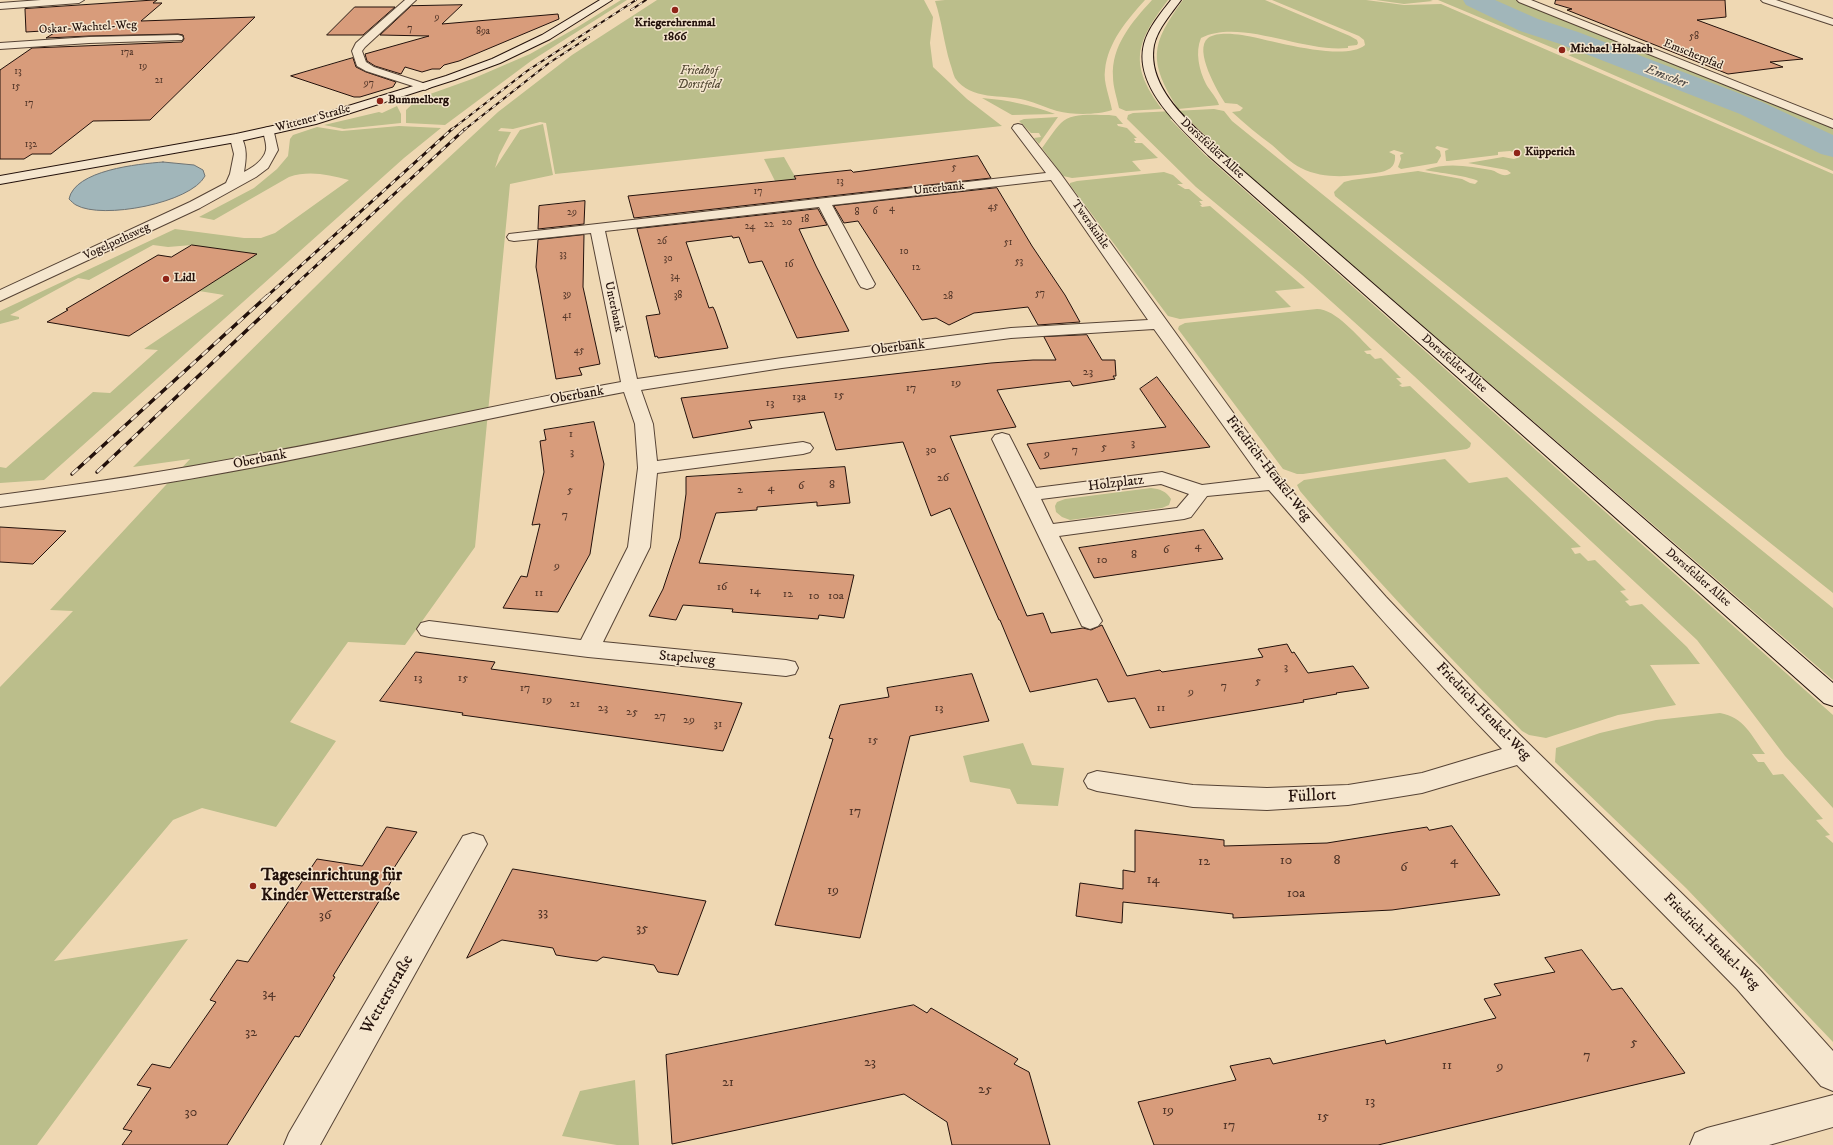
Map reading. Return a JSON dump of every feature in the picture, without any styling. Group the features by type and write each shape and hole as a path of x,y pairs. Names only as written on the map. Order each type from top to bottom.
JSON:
{"street":[{"path":"0,6 79,0"},
{"path":"411,0 360,44 357,51 362,64 370,69 425,87"},
{"name":"Wittener Straße","path":"0,180 236,138 312,121 425,87 477,68 546,37 607,0"},
{"name":"Dorstfelder Allee","path":"1176,0 1153,34 1149,46 1148,60 1151,75 1156,86 1167,104 1185,125 1214,153 1833,697"},
{"name":"Emscherpfad","path":"1528,0 1833,124"},
{"path":"1766,0 1833,22"},
{"name":"Oskar-Wachtel-Weg","path":"0,46 89,40 178,38"},
{"name":"Twerskuhle","path":"1018,128 1055,176 1159,324"},
{"name":"Vogelpothsweg","path":"0,296 171,217 251,174 263,165 272,150 269,131"},
{"path":"231,185 237,174 240,154 236,138"},
{"name":"Unterbank","path":"514,237 1055,176"},
{"path":"822,202 867,284"},
{"name":"Unterbank","path":"597,228 630,386"},
{"name":"Oberbank","path":"0,501 62,493 254,461 536,403 630,386 782,363 1011,333 1159,324"},
{"name":"Friedrich-Henkel-Weg","path":"1159,324 1274,483 1378,602 1469,700 1748,979 1833,1075"},
{"path":"588,649 639,547 648,468 644,424 630,386"},
{"path":"1002,439 1090,621"},
{"path":"648,468 803,448"},
{"name":"Holzplatz","path":"1029,494 1162,478 1202,491 1274,483"},
{"path":"1047,532 1184,513 1202,491"},
{"name":"Stapelweg","path":"429,629 588,649 786,668"},
{"name":"Füllort","path":"1097,781 1193,796 1266,799 1348,796 1422,783 1523,753"},
{"name":"Wetterstraße","path":"301,1145 474,844"},
{"path":"1707,1145 1833,1112"}],"green space":[{"path":"621,0 627,0 531,61 445,125 406,123 406,110 419,98 472,79 530,54"},
{"name":"Friedhof Dorstfeld","path":"657,0 924,0 933,17 930,43 933,67 967,99 1002,126 555,174 546,123 540,122 513,129 501,128 498,131 511,132 499,155 495,168 520,130 543,124 553,175 510,184 475,547 405,645 348,642 290,722 336,741 276,827 202,808 173,820 54,961 188,939 37,1145 0,1145 0,687 73,611 50,610 190,459 133,467 404,199 498,112 572,55"},
{"path":"1145,0 1119,32 1107,60 1105,80 1112,110 1085,114 1053,110 1016,98 978,93 969,90 962,85 955,78 953,73 935,1"},
{"path":"1152,0 1168,0 1149,28 1143,41 1140,53 1141,66 1144,79 1151,93 1162,109 1126,111 1119,108 1114,89 1113,66 1115,55 1130,26"},
{"path":"1183,0 1265,0 1350,36 1357,40 1358,43 1357,45 1348,46 1348,48 1330,48 1312,46 1273,37 1235,32 1217,33 1201,38 1198,55 1201,73 1219,105 1178,109 1161,78 1157,53 1164,29"},
{"path":"1272,0 1366,0 1404,5 1441,4 1833,174 1833,593 1335,196 1334,192 1344,182 1352,180 1418,171 1462,179 1475,184 1478,181 1475,179 1425,170 1450,165 1475,167 1508,175 1511,173 1507,170 1468,163 1503,157 1514,159 1520,157 1519,154 1510,151 1498,152 1498,155 1446,161 1445,151 1449,149 1437,146 1435,148 1440,151 1441,156 1437,163 1401,169 1398,167 1401,159 1400,155 1404,153 1394,150 1389,152 1395,155 1395,159 1393,166 1388,170 1357,175 1329,176 1310,172 1297,166 1232,112 1240,111 1243,108 1237,104 1225,103 1217,90 1208,71 1203,52 1204,44 1208,38 1225,34 1242,35 1287,45 1341,52 1355,50 1365,45 1364,40 1359,36"},
{"path":"1376,0 1430,0 1433,1 1404,4"},
{"path":"1438,0 1516,0 1833,127 1833,171 1568,55 1573,54 1564,49 1558,50"},
{"path":"982,98 1019,103 1055,114 1012,115"},
{"path":"397,106 401,114 401,123 344,129 324,125 379,112 382,113"},
{"path":"1214,109 1224,111 1232,121 1833,608 1833,680 1232,161 1187,118 1170,119 1204,154 1833,715 1833,808 1785,756 1697,640 1414,376 1302,275 1196,187 1127,119 1128,115 1133,113"},
{"path":"1084,115 1116,116 1123,124 1117,124 1118,126 1127,128 1137,138 1134,138 1136,141 1134,141 1135,143 1142,143 1158,158 1132,161 1141,171 1072,178 1063,176 1042,148 1053,132 1065,119 1071,117"},
{"path":"1058,117 1039,144 1034,138 1041,137 1039,133 1031,133 1019,121 1024,119"},
{"path":"399,126 441,128 404,158 44,480 0,483 0,467 6,468 93,392 110,393 158,350 144,349 224,295 199,291 257,254 192,245 168,247 153,245 89,280 78,278 10,315 19,317 19,319 0,324 0,311 175,229 244,238 261,238 275,233 349,180 319,174 297,175 289,177 214,220 199,217 254,188 277,169 288,156 290,139 293,135 317,127 342,131"},
{"path":"784,157 806,196 784,199 764,159"},
{"path":"1164,172 1173,175 1183,184 1177,184 1185,189 1189,189 1203,201 1199,201 1202,207 1210,206 1305,288 1275,291 1291,307 1180,319 1168,316 1070,185 1070,183 1077,181"},
{"path":"1317,309 1324,310 1332,314 1346,325 1372,350 1364,351 1367,354 1370,354 1375,359 1381,358 1401,378 1396,378 1402,384 1399,385 1402,387 1410,386 1471,443 1470,447 1467,449 1303,474 1297,474 1283,469 1178,329 1179,326 1185,323"},
{"path":"1445,459 1469,483 1507,477 1581,547 1571,548 1575,554 1580,553 1588,561 1595,560 1626,590 1620,591 1629,600 1625,601 1630,606 1642,604 1687,647 1700,664 1650,665 1676,705 1618,715 1546,738 1529,735 1522,731 1436,643 1381,583 1326,522 1300,491 1297,485 1304,480"},
{"path":"1151,488 1165,492 1171,499 1169,505 1162,508 1070,520 1062,517 1056,512 1055,506 1057,502 1065,499"},
{"path":"1720,713 1735,718 1746,728 1765,754 1752,754 1758,762 1764,762 1773,775 1783,774 1823,819 1816,820 1830,835 1825,836 1833,843 1833,1042 1686,888 1555,762 1556,748 1600,733 1656,720"},
{"path":"1023,743 1032,765 1064,768 1058,806 1017,804 1010,789 970,782 963,756"},
{"path":"635,1080 639,1145 617,1145 562,1136 580,1091"}],"shaded area":[{"path":"163,162 194,165 203,170 205,176 197,186 183,194 165,201 125,210 105,211 88,209 76,205 69,199 74,189 83,181 95,175 124,167"}],"building":[{"path":"157,0 153,3 162,3 141,21 255,17 150,120 93,121 51,154 32,154 24,159 0,159 0,70 32,48 182,42 184,39 183,35 178,34 46,38 59,30 26,32 25,9"},
{"path":"1556,0 1725,0 1726,17 1697,20 1803,59 1770,62 1783,67 1728,74 1567,10 1572,9 1555,4"},
{"path":"462,5 442,24 558,14 559,19 459,61 444,65 440,69 432,69 422,72 405,67 401,74 375,66 367,61 365,54 429,36 380,35 411,6"},
{"path":"355,7 395,7 363,35 327,35"},
{"path":"353,58 356,67 396,82 393,87 360,97 354,97 291,76"},
{"path":"978,156 991,178 634,218 628,196 796,179 794,176 851,170 853,172"},
{"path":"997,188 1032,246 1065,295 1080,322 1038,325 1028,307 974,313 949,325 936,318 922,320 858,221 844,223 834,206"},
{"path":"585,201 584,224 538,229 539,206"},
{"path":"818,209 827,225 799,229 849,331 797,338 762,261 749,263 739,237 733,238 732,236 686,242 709,308 713,307 715,311 728,348 658,358 657,356 655,357 646,316 660,314 637,229"},
{"path":"584,235 583,287 600,364 579,368 582,375 556,379 536,267 538,240"},
{"name":"Lidl","path":"192,245 257,254 129,336 47,322 68,310 66,309 158,255 171,257"},
{"path":"1087,335 1102,360 1115,360 1116,376 1113,376 1115,379 1073,386 1070,381 997,390 1016,427 950,436 1027,616 1043,613 1051,633 1083,628 1091,630 1102,625 1127,676 1160,670 1162,672 1263,657 1258,649 1287,644 1292,653 1294,652 1308,673 1353,666 1369,688 1303,700 1304,702 1150,728 1135,698 1108,702 1097,679 1030,692 950,508 931,516 903,442 836,450 824,412 749,421 752,428 693,438 681,398 991,363 1056,360 1044,337"},
{"path":"1157,377 1210,447 1040,469 1027,444 1166,427 1140,389"},
{"path":"594,422 604,464 590,554 558,612 503,608 521,576 527,577 540,524 532,525 544,472 540,441 546,440 544,430"},
{"path":"845,467 850,503 817,506 817,502 757,507 757,510 716,513 699,563 854,575 844,618 819,615 818,619 732,612 733,609 683,605 676,620 649,616 663,589 680,538 686,494 686,477"},
{"path":"0,527 66,531 33,564 0,562"},
{"path":"1204,530 1223,559 1094,578 1079,548"},
{"path":"416,652 495,662 491,669 742,703 723,751 462,715 463,713 380,701"},
{"path":"972,674 989,721 910,736 860,938 775,925 833,739 829,738 840,705 889,697 887,688"},
{"path":"1452,826 1500,895 1392,910 1233,918 1233,914 1123,902 1122,923 1076,916 1080,883 1123,889 1123,870 1135,872 1135,830 1224,840 1224,846 1327,843 1427,827 1429,830"},
{"path":"387,827 417,832 392,871 397,872 333,976 335,977 299,1037 295,1036 227,1145 122,1145 132,1131 123,1129 151,1088 137,1085 152,1064 170,1068 216,1002 210,1000 237,960 248,962 317,859 362,866"},
{"path":"513,869 706,901 678,975 658,972 654,965 603,957 597,961 556,955 553,948 502,940 467,958"},
{"path":"1582,950 1612,990 1622,988 1685,1073 1378,1145 1154,1145 1138,1102 1236,1080 1230,1066 1270,1058 1273,1064 1385,1040 1386,1044 1496,1018 1484,999 1501,995 1494,984 1555,972 1545,958"},
{"path":"914,1005 927,1013 931,1008 1018,1059 1014,1064 1029,1072 1050,1145 952,1145 947,1122 904,1094 672,1144 666,1055"}],"waterway":[{"name":"Emscher","path":"1475,0 1529,25 1569,38 1751,108 1833,147"}],"railway":[{"path":"451,130 527,71 636,0"},
{"path":"631,10 646,0"},
{"path":"464,130 549,63 589,37"},
{"path":"266,297 452,129"},
{"path":"282,297 465,129"},
{"path":"72,474 267,296"},
{"path":"97,472 283,296"}],"place":[{"name":"Kriegerehrenmal 1866","path":"675,10"},
{"name":"Michael Holzach","path":"1562,50"},
{"name":"Bummelberg","path":"380,101"},
{"name":"Küpperich","path":"1517,153"},
{"name":"Lidl","path":"166,279"},
{"name":"Tageseinrichtung für Kinder Wetterstraße","path":"253,886"}]}
